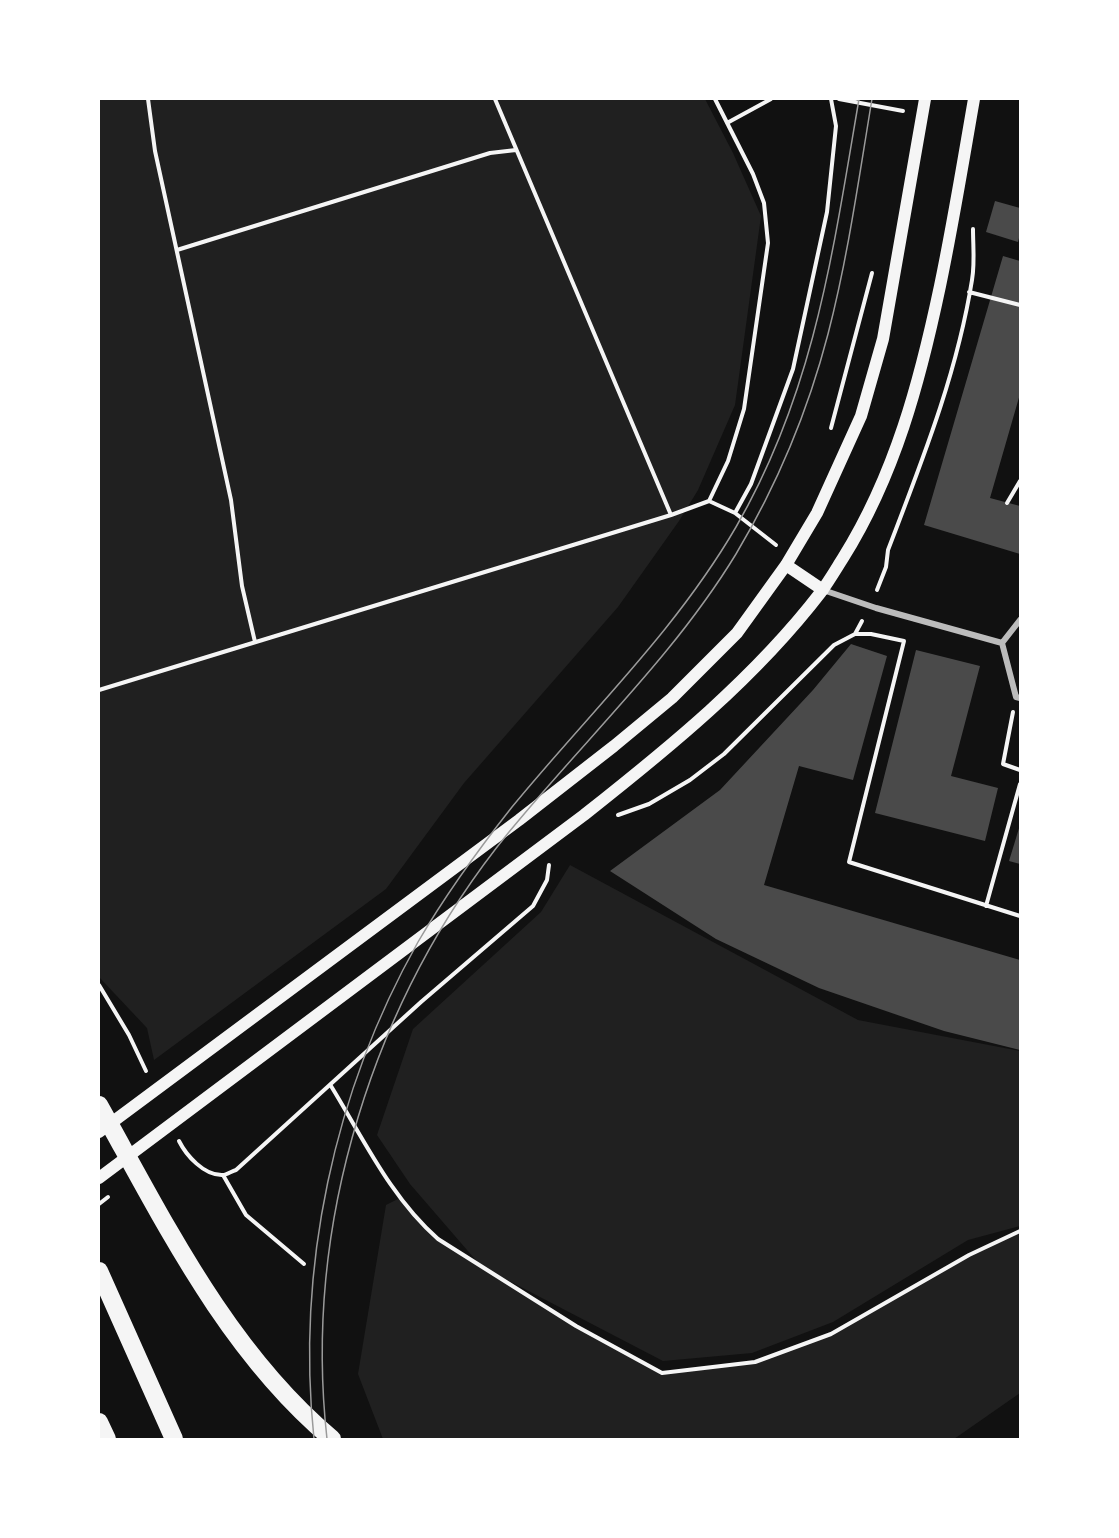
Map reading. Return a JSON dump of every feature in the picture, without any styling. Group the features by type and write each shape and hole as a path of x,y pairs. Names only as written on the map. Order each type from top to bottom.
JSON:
{"highway":[{"path":"99,1105 170,1232 233,1330 280,1388 332,1439"},
{"path":"99,1271 174,1439"},
{"path":"99,1422 106,1439"}],"main road":[{"path":"99,1132 519,820 647,718 705,667 737,633 786,565 817,513 861,416 883,339 925,99"},
{"path":"99,1178 636,774 728,693 795,624 823,590 858,534 884,481 917,388 955,213 974,99"},
{"path":"786,565 823,590"}],"street":[{"path":"823,590 876,608 1002,643"},
{"path":"1002,643 1020,620"},
{"path":"1002,643 1018,697"}],"path":[{"path":"148,99 155,151 231,500 242,586 255,642"},
{"path":"495,99 671,515"},
{"path":"99,690 671,515 709,501 728,461 744,409 768,243 764,203 753,174 715,99"},
{"path":"727,123 771,99"},
{"path":"735,513 751,484 793,369 827,212 836,126 831,99"},
{"path":"839,99 903,111"},
{"path":"901,123 904,105"},
{"path":"177,250 490,153 516,150"},
{"path":"831,430 874,262"},
{"path":"969,292 1020,304"},
{"path":"1007,503 1020,481"},
{"path":"709,501 735,513 776,545 786,565"},
{"path":"770,554 781,535"},
{"path":"612,817 649,804 690,780 724,754 834,645 855,634 871,634 904,641 849,862 1020,916"},
{"path":"1018,697 1003,764 1020,770"},
{"path":"986,906 1020,784"},
{"path":"252,1155 331,1086 421,1002 533,906 547,880 550,839"},
{"path":"331,1086 400,1198 418,1221 438,1239 576,1326 662,1373 755,1362 831,1334 969,1255 1020,1231"},
{"path":"223,1175 246,1215 304,1264"}],"shaded area":[{"path":"99,99 705,99 733,153 761,216 735,405 698,490 679,521 618,607 464,783 386,889 154,1060 147,1028 99,977"},
{"path":"570,865 858,1020 1020,1051 1020,1226 968,1240 833,1322 752,1353 663,1361 492,1272 576,1326 662,1373 755,1362 831,1334 969,1255 1013,1233 1020,1234 1020,1393 954,1439 383,1439 358,1374 386,1205 400,1198 438,1239 480,1265 410,1184 377,1135 413,1029 541,912"}],"building":[{"path":"995,201 1020,208 1018,242 986,232"},
{"path":"1003,256 1020,261 1020,394 990,498 1020,506 1020,554 924,525"},
{"path":"851,644 887,656 853,780 799,766 764,885 1020,960 1020,1050 944,1031 819,988 716,939 610,871 720,790 813,690"},
{"path":"916,650 980,666 951,776 998,788 985,841 875,813"},
{"path":"1020,825 1020,864 1009,861"}],"tram line":[{"path":"314,1439 310,1375 311,1310 317,1246 328,1182 343,1120 364,1058 389,999 418,942 451,890 512,807 630,672 686,602 736,527 763,476 785,424 817,319 840,211 859,99"},
{"path":"327,1439 322,1358 326,1277 338,1196 358,1118 385,1041 420,967 461,897 509,832 685,627 736,554 765,501 801,419 828,334 847,246 872,99"}]}
